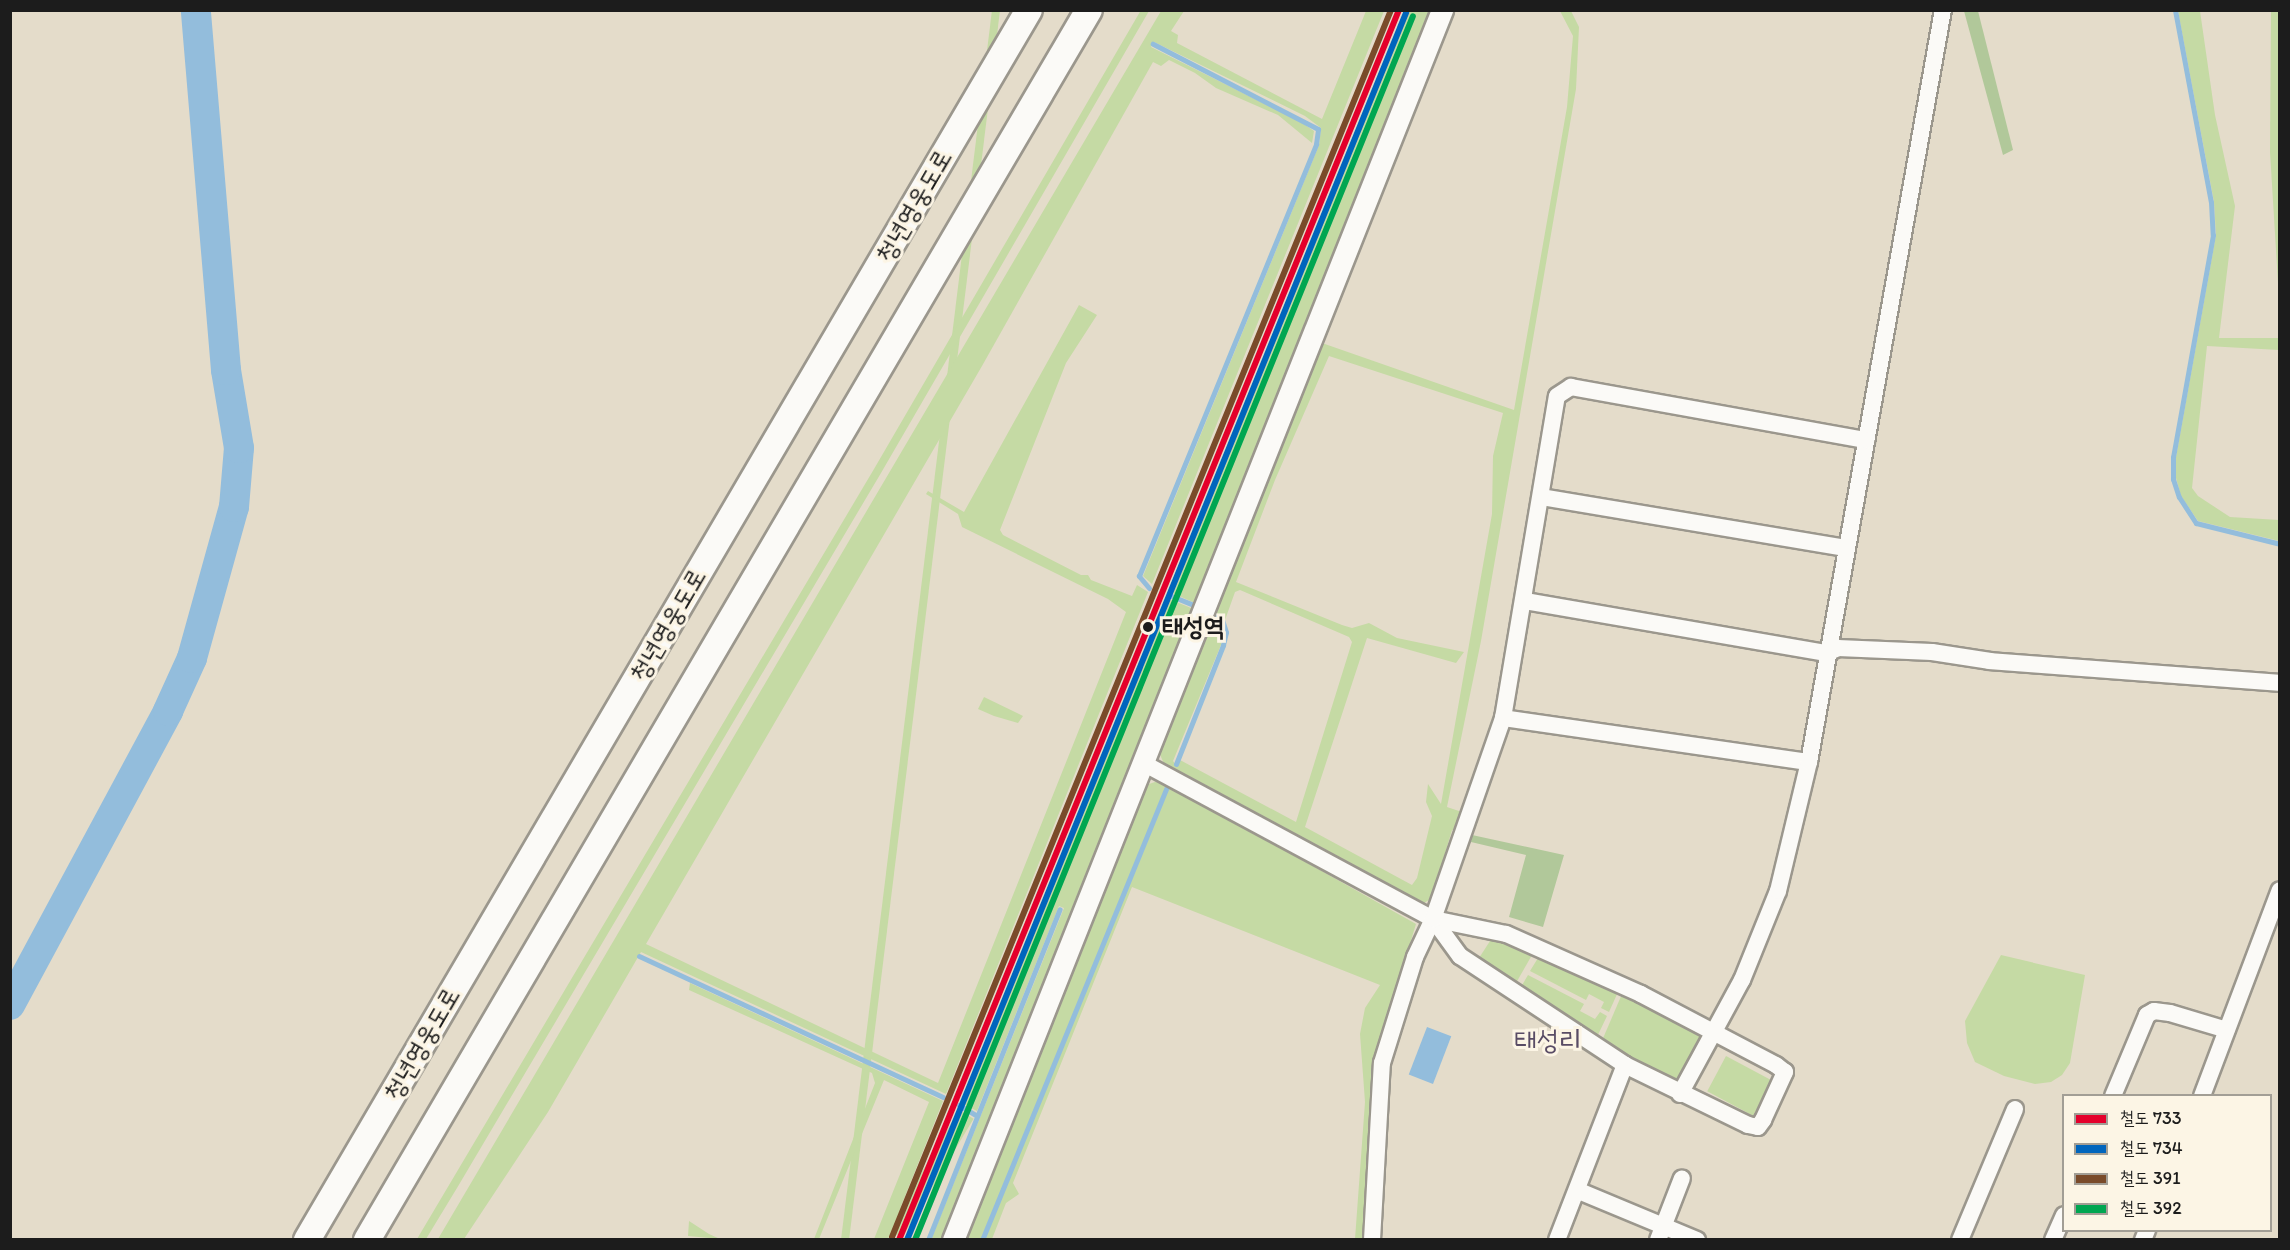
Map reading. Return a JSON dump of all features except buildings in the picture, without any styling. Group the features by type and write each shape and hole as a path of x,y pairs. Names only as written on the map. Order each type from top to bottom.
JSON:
{"highway":[{"name":"청년영웅도로","path":"307,1239 1029,10"},
{"name":"청년영웅도로","path":"367,1239 1089,10"}],"main road":[{"path":"953,1239 1145,764 1442,10"}],"street":[{"path":"1680,1094 1758,945 1778,891 1809,762 1943,10"},
{"path":"1372,1239 1382,1063 1415,957 1433,919 1503,718 1525,601 1557,396 1571,387 1866,440"},
{"path":"1541,497 1846,548"},
{"path":"1525,601 1827,653 1838,648 1932,652 2002,662 2280,683"},
{"path":"1503,718 1809,762"},
{"path":"1145,764 1433,919 1506,934 1714,1032 1785,1072 1763,1120 1758,1127 1748,1125 1680,1094 1625,1065 1460,956 1433,919"},
{"path":"2202,1094 2280,890"},
{"path":"2113,1094 2147,1015 2154,1011 2170,1013 2227,1029"},
{"path":"1557,1239 1579,1191 1625,1065"},
{"path":"1960,1239 2015,1109"},
{"path":"1660,1232 1682,1178"},
{"path":"1579,1191 1660,1232 1697,1239"},
{"path":"2053,1239 2062,1219"}],"green space":[{"path":"992,10 1000,11 849,1240 841,1240"},
{"path":"1141,10 1149,11 881,473 457,1188 426,1239 417,1239 874,469"},
{"path":"1161,11 1184,11 1171,31 1178,35 1177,43 1322,119 1366,11 1384,11 1152,584 1143,576 1319,145 1321,128 1305,116 1154,42 1151,47 1301,122 1314,131 1312,143 1278,115 1216,88 1195,73 1169,60 1161,66 1153,62 982,366 646,944 938,1083 1126,612 1108,599 962,527 958,514 926,494 928,491 964,512 1079,305 1097,315 1066,363 1000,530 1003,535 1081,575 1088,575 1091,580 1132,596 1137,585 1148,592 946,1094 641,952 548,1112 464,1239 438,1239"},
{"path":"1407,11 1436,11 1197,604 1168,591"},
{"path":"1560,11 1571,11 1579,27 1576,89 1481,641 1447,807 1465,813 1457,830 1452,830 1432,898 1421,905 1165,766 1158,750 1211,617 1223,633 1221,645 1173,761 1176,765 1180,760 1296,822 1352,642 1349,637 1240,590 1235,592 1225,620 1214,611 1322,343 1514,410 1567,107 1573,36","holes":["1329,356 1503,413 1493,456 1492,514 1441,804 1428,784 1426,802 1432,816 1417,878 1412,885 1305,827 1367,638 1456,663 1464,652 1397,638 1369,623 1352,628 1342,625 1236,582 1275,480"]},
{"path":"1964,11 1978,11 2013,150 2003,155"},
{"path":"2178,11 2200,11 2215,115 2235,206 2219,338 2280,338 2279,350 2207,346 2192,488 2198,496 2230,517 2279,520 2279,541 2198,521 2181,496 2176,478 2176,457 2216,235 2214,202"},
{"path":"2271,11 2279,11 2279,299 2270,152"},
{"path":"1169,599 1196,610 941,1239 931,1240 1064,908 1059,906 977,1111 961,1103"},
{"path":"984,697 1023,716 1018,723 978,709"},
{"path":"1155,782 1165,783 1416,924 1379,1045 1365,1239 1355,1239 1365,1102 1360,1034 1365,1008 1380,985 1132,887 1013,1183 1019,1194 1006,1203 992,1239 984,1239 1166,790 981,1239 962,1240 1143,786"},
{"path":"1472,835 1564,855 1543,927 1509,917 1526,855 1471,842"},
{"path":"1492,938 1532,955 1516,983 1479,958"},
{"path":"2001,955 2085,975 2070,1063 2062,1075 2051,1082 2035,1084 2004,1076 1975,1062 1967,1043 1965,1021"},
{"path":"1538,958 1618,992 1609,1012 1601,1008 1604,1002 1589,994 1586,1000 1530,971"},
{"path":"1528,975 1584,1004 1580,1011 1595,1019 1600,1012 1607,1016 1596,1039 1521,987"},
{"path":"690,983 943,1101 888,1239 874,1239 929,1102 884,1080 819,1239 814,1239 875,1083 872,1073 689,990"},
{"path":"1622,994 1704,1033 1676,1085 1601,1043"},
{"path":"1726,1056 1772,1080 1753,1116 1707,1091"},
{"path":"959,1110 974,1119 902,1238 887,1229"},
{"path":"689,1221 709,1234 720,1239 688,1236"}],"water":[{"path":"1427,1027 1451,1036 1433,1084 1409,1075"}],"waterway":[{"path":"10,1005 168,711 192,658 234,507 239,448 226,370 196,10"},
{"path":"2175,10 2211,202 2213,235 2173,457 2173,479 2179,497 2196,523 2280,544"},
{"path":"1149,588 1139,576 1316,144 1318,129 1153,44"},
{"path":"1169,595 1198,607"},
{"path":"1176,764 1226,632 1222,620 1209,613"},
{"path":"982,1240 1166,788"},
{"path":"928,1240 1060,909"},
{"path":"639,956 943,1097"},
{"path":"959,1105 977,1116"}],"rail line":[{"name":"391","path":"892,1237 1391,10"},
{"name":"733","path":"899,1240 1399,10"},
{"name":"734","path":"907,1240 1406,13"},
{"name":"392","path":"915,1240 1413,16"}],"place":[{"name":"태성역","path":"1148,627"}],"district":[{"name":"태성리","path":"1548,1039"}]}
